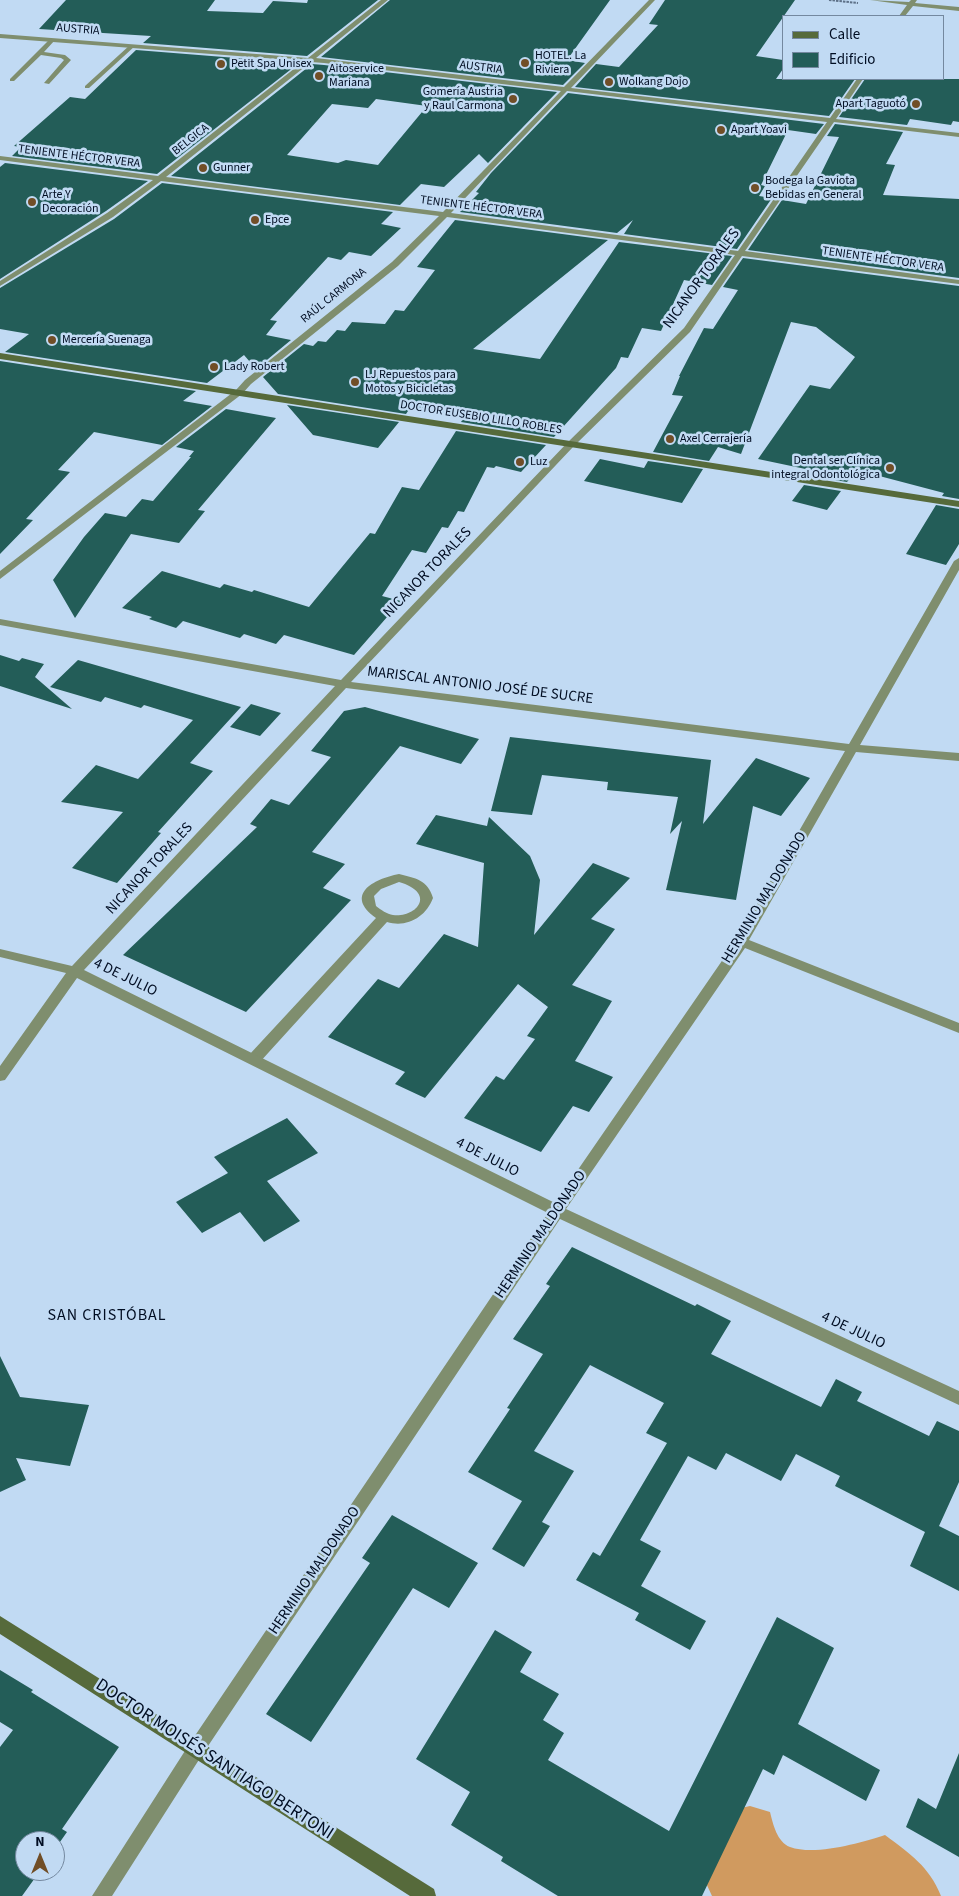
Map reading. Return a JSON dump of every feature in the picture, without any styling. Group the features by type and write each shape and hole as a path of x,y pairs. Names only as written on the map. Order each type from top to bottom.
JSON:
{"main road":[{"name":"DOCTOR EUSEBIO LILLO ROBLES","path":"0,356 238,392 570,446 959,504"},
{"name":"DOCTOR MOISÉS SANTIAGO BERTONI","path":"0,1624 427,1896"}],"street":[{"name":"BELGICA","path":"0,284 110,215 160,178 385,0"},
{"name":"RAÚL CARMONA","path":"0,576 238,392 395,264 446,214 652,0"},
{"path":"873,0 913,2 959,9"},
{"path":"903,15 913,2"},
{"name":"AUSTRIA","path":"0,36 311,59 959,135"},
{"path":"12,80 52,40"},
{"path":"87,87 132,46"},
{"path":"40,53 63,56 68,60 47,83"},
{"name":"NICANOR TORALES","path":"0,1076 75,971 343,684 570,446 687,330 859,80"},
{"name":"TENIENTE HÉCTOR VERA","path":"0,158 446,214 959,282"},
{"name":"HERMINIO MALDONADO","path":"101,1896 196,1749 557,1211 742,942 959,561"},
{"name":"MARISCAL ANTONIO JOSÉ DE SUCRE","path":"0,622 343,684 853,748 959,757"},
{"path":"399,878 412,880 422,885 428,894 427,903 421,911 410,917 396,919 384,917 373,911 368,902 369,893 375,885 386,880 399,878"},
{"path":"254,1059 384,917"},
{"path":"742,942 959,1028"},
{"name":"4 DE JULIO","path":"0,953 75,971 557,1211 959,1398"}],"shaded area":[{"path":"750,1806 770,1812 776,1832 782,1841 790,1847 812,1850 824,1849 863,1842 885,1835 918,1861 931,1876 941,1896 712,1896 706,1883 728,1811"}],"building":[{"path":"66,0 215,0 207,11 263,13 273,1 307,3 308,0 378,0 307,56 143,43 151,36 39,29"},
{"path":"390,0 610,0 567,60 585,63 563,85 321,57"},
{"path":"665,0 795,0 785,15 782,15 782,19 756,56 782,60 782,70 776,79 854,80 829,116 575,87 596,64 619,67 658,25 649,24"},
{"path":"136,50 299,63 157,174 12,156 21,147 14,146 70,97 85,99"},
{"path":"312,64 557,92 488,163 479,154 444,187 421,184 400,205 171,176","holes":["376,99 427,106 378,165 346,160 338,163 287,155 332,104 368,108"]},
{"path":"959,79 959,122 953,121 951,125 910,119 907,125 839,117 864,80"},
{"path":"568,93 824,124 816,134 788,130 761,185 765,186 759,196 772,198 737,249 624,234 633,220 617,233 460,212 479,193 476,192 491,173"},
{"path":"835,124 903,132 886,164 895,165 883,195 959,199 959,278 748,250 782,200 806,204 839,137 827,136"},
{"path":"5,163 148,181 106,211 0,279 0,167"},
{"path":"162,183 393,212 381,224 401,228 371,256 349,252 341,260 328,257 270,320 277,321 266,335 291,340 256,369 244,355 207,383 5,352 29,334 0,329 0,288 114,219"},
{"path":"455,220 608,240 473,349 540,359 619,242 732,256 712,285 684,280 661,331 642,328 628,358 621,357 616,368 554,437 461,422 465,416 410,408 406,414 278,394 263,377 304,344 313,346 318,341 326,342 337,330 345,331 352,322 385,324 395,310 404,311 435,270 417,267"},
{"path":"743,258 959,286 959,499 942,496 944,493 868,473 865,477 853,474 847,482 811,476 815,471 758,459 810,385 830,389 855,357 816,327 791,322 741,454 718,447 709,461 653,452 683,396 672,395 679,376 704,328 713,329 738,290 723,287"},
{"path":"0,361 196,391 183,401 212,406 162,445 94,432 58,470 70,472 26,519 33,520 0,554"},
{"path":"287,405 399,422 378,448 313,435"},
{"path":"226,409 276,418 198,510 205,511 179,543 131,534 75,618 53,580 84,537 105,513 126,517 142,499 153,501 194,451 176,447"},
{"path":"456,431 546,445 521,472 496,466 494,468 487,467 464,512 458,511 448,528 442,527 426,553 412,550 382,596 401,601 354,655 284,635 276,644 244,634 240,638 183,621 176,628 149,619 152,617 122,608 162,571 220,588 224,584 252,592 254,590 309,607 370,533 375,534 402,487 419,490"},
{"path":"600,459 644,468 648,461 703,469 682,503 584,481"},
{"path":"804,485 841,491 827,510 792,501"},
{"path":"936,505 959,509 959,544 946,565 906,554"},
{"path":"0,655 19,661 22,658 44,664 35,677 72,709 0,686"},
{"path":"78,660 241,707 190,763 213,771 158,832 161,833 117,883 72,868 123,812 61,802 96,765 138,779 193,720 144,705 141,708 105,697 101,702 50,687"},
{"path":"251,704 281,713 260,736 230,727"},
{"path":"365,707 479,739 461,764 400,746 312,852 345,864 323,888 351,900 246,1012 123,955 257,827 250,824 271,799 289,805 331,757 311,751 344,711"},
{"path":"510,737 711,760 703,824 756,758 810,778 781,816 753,806 736,900 666,890 682,821 670,834 678,797 607,790 608,782 542,775 532,815 491,811"},
{"path":"436,815 487,826 489,817 530,856 540,880 534,935 593,863 630,878 591,919 615,929 572,985 612,1001 575,1061 613,1077 589,1112 573,1106 541,1152 464,1118 496,1076 504,1080 535,1039 527,1036 548,1007 518,984 425,1098 395,1084 405,1072 328,1037 378,979 399,988 444,934 478,947 484,863 416,844"},
{"path":"287,1118 318,1153 267,1181 300,1221 264,1242 240,1212 202,1233 176,1202 228,1173 214,1157"},
{"path":"572,1247 695,1306 697,1304 731,1321 711,1354 821,1407 836,1379 862,1392 857,1401 929,1436 937,1421 959,1431 959,1482 939,1526 959,1536 959,1591 910,1566 925,1532 835,1486 840,1476 796,1454 781,1481 726,1453 716,1470 688,1456 640,1540 661,1551 641,1586 706,1621 690,1650 635,1620 639,1613 576,1580 593,1552 600,1556 667,1443 646,1433 664,1403 590,1365 534,1451 574,1471 542,1522 550,1526 524,1567 492,1549 522,1501 468,1472 510,1409 507,1408 543,1354 513,1339 550,1286 546,1284"},
{"path":"0,1356 20,1397 89,1405 70,1466 16,1458 26,1480 0,1492"},
{"path":"392,1515 478,1563 449,1608 413,1588 311,1742 266,1714 370,1563 362,1558"},
{"path":"777,1617 834,1648 798,1724 880,1770 866,1801 783,1755 774,1775 763,1769 702,1896 558,1896 501,1861 503,1857 451,1825 470,1792 416,1759 495,1630 532,1652 520,1672 559,1694 543,1720 564,1733 548,1760 669,1831"},
{"path":"0,1670 33,1690 31,1692 119,1747 62,1829 67,1832 65,1835 65,1831 15,1831 15,1881 33,1881 22,1896 0,1896 0,1747 13,1730 0,1722"},
{"path":"959,1753 959,1857 906,1827 918,1798 936,1809"}],"place":[{"name":"HOTEL. La Riviera","path":"525,63"},
{"name":"Petit Spa Unisex","path":"221,64"},
{"name":"Aitoservice Mariana","path":"319,76"},
{"name":"Wolkang Dojo","path":"609,82"},
{"name":"Gomería Austria y Raul Carmona","path":"513,99"},
{"name":"Apart Taguotó","path":"916,104"},
{"name":"Apart Yoavi","path":"721,130"},
{"name":"Gunner","path":"203,168"},
{"name":"Bodega la Gaviota Bebidas en General","path":"755,188"},
{"name":"Arte Y Decoración","path":"32,202"},
{"name":"Epce","path":"255,220"},
{"name":"Mercería Suenaga","path":"52,340"},
{"name":"Lady Robert","path":"214,367"},
{"name":"LJ Repuestos para Motos y Bicicletas","path":"355,382"},
{"name":"Axel Cerrajería","path":"670,439"},
{"name":"Luz","path":"520,462"},
{"name":"Dental ser Clínica integral Odontológica","path":"890,468"}],"district":[{"name":"SAN CRISTÓBAL","path":"107,1316"}]}
